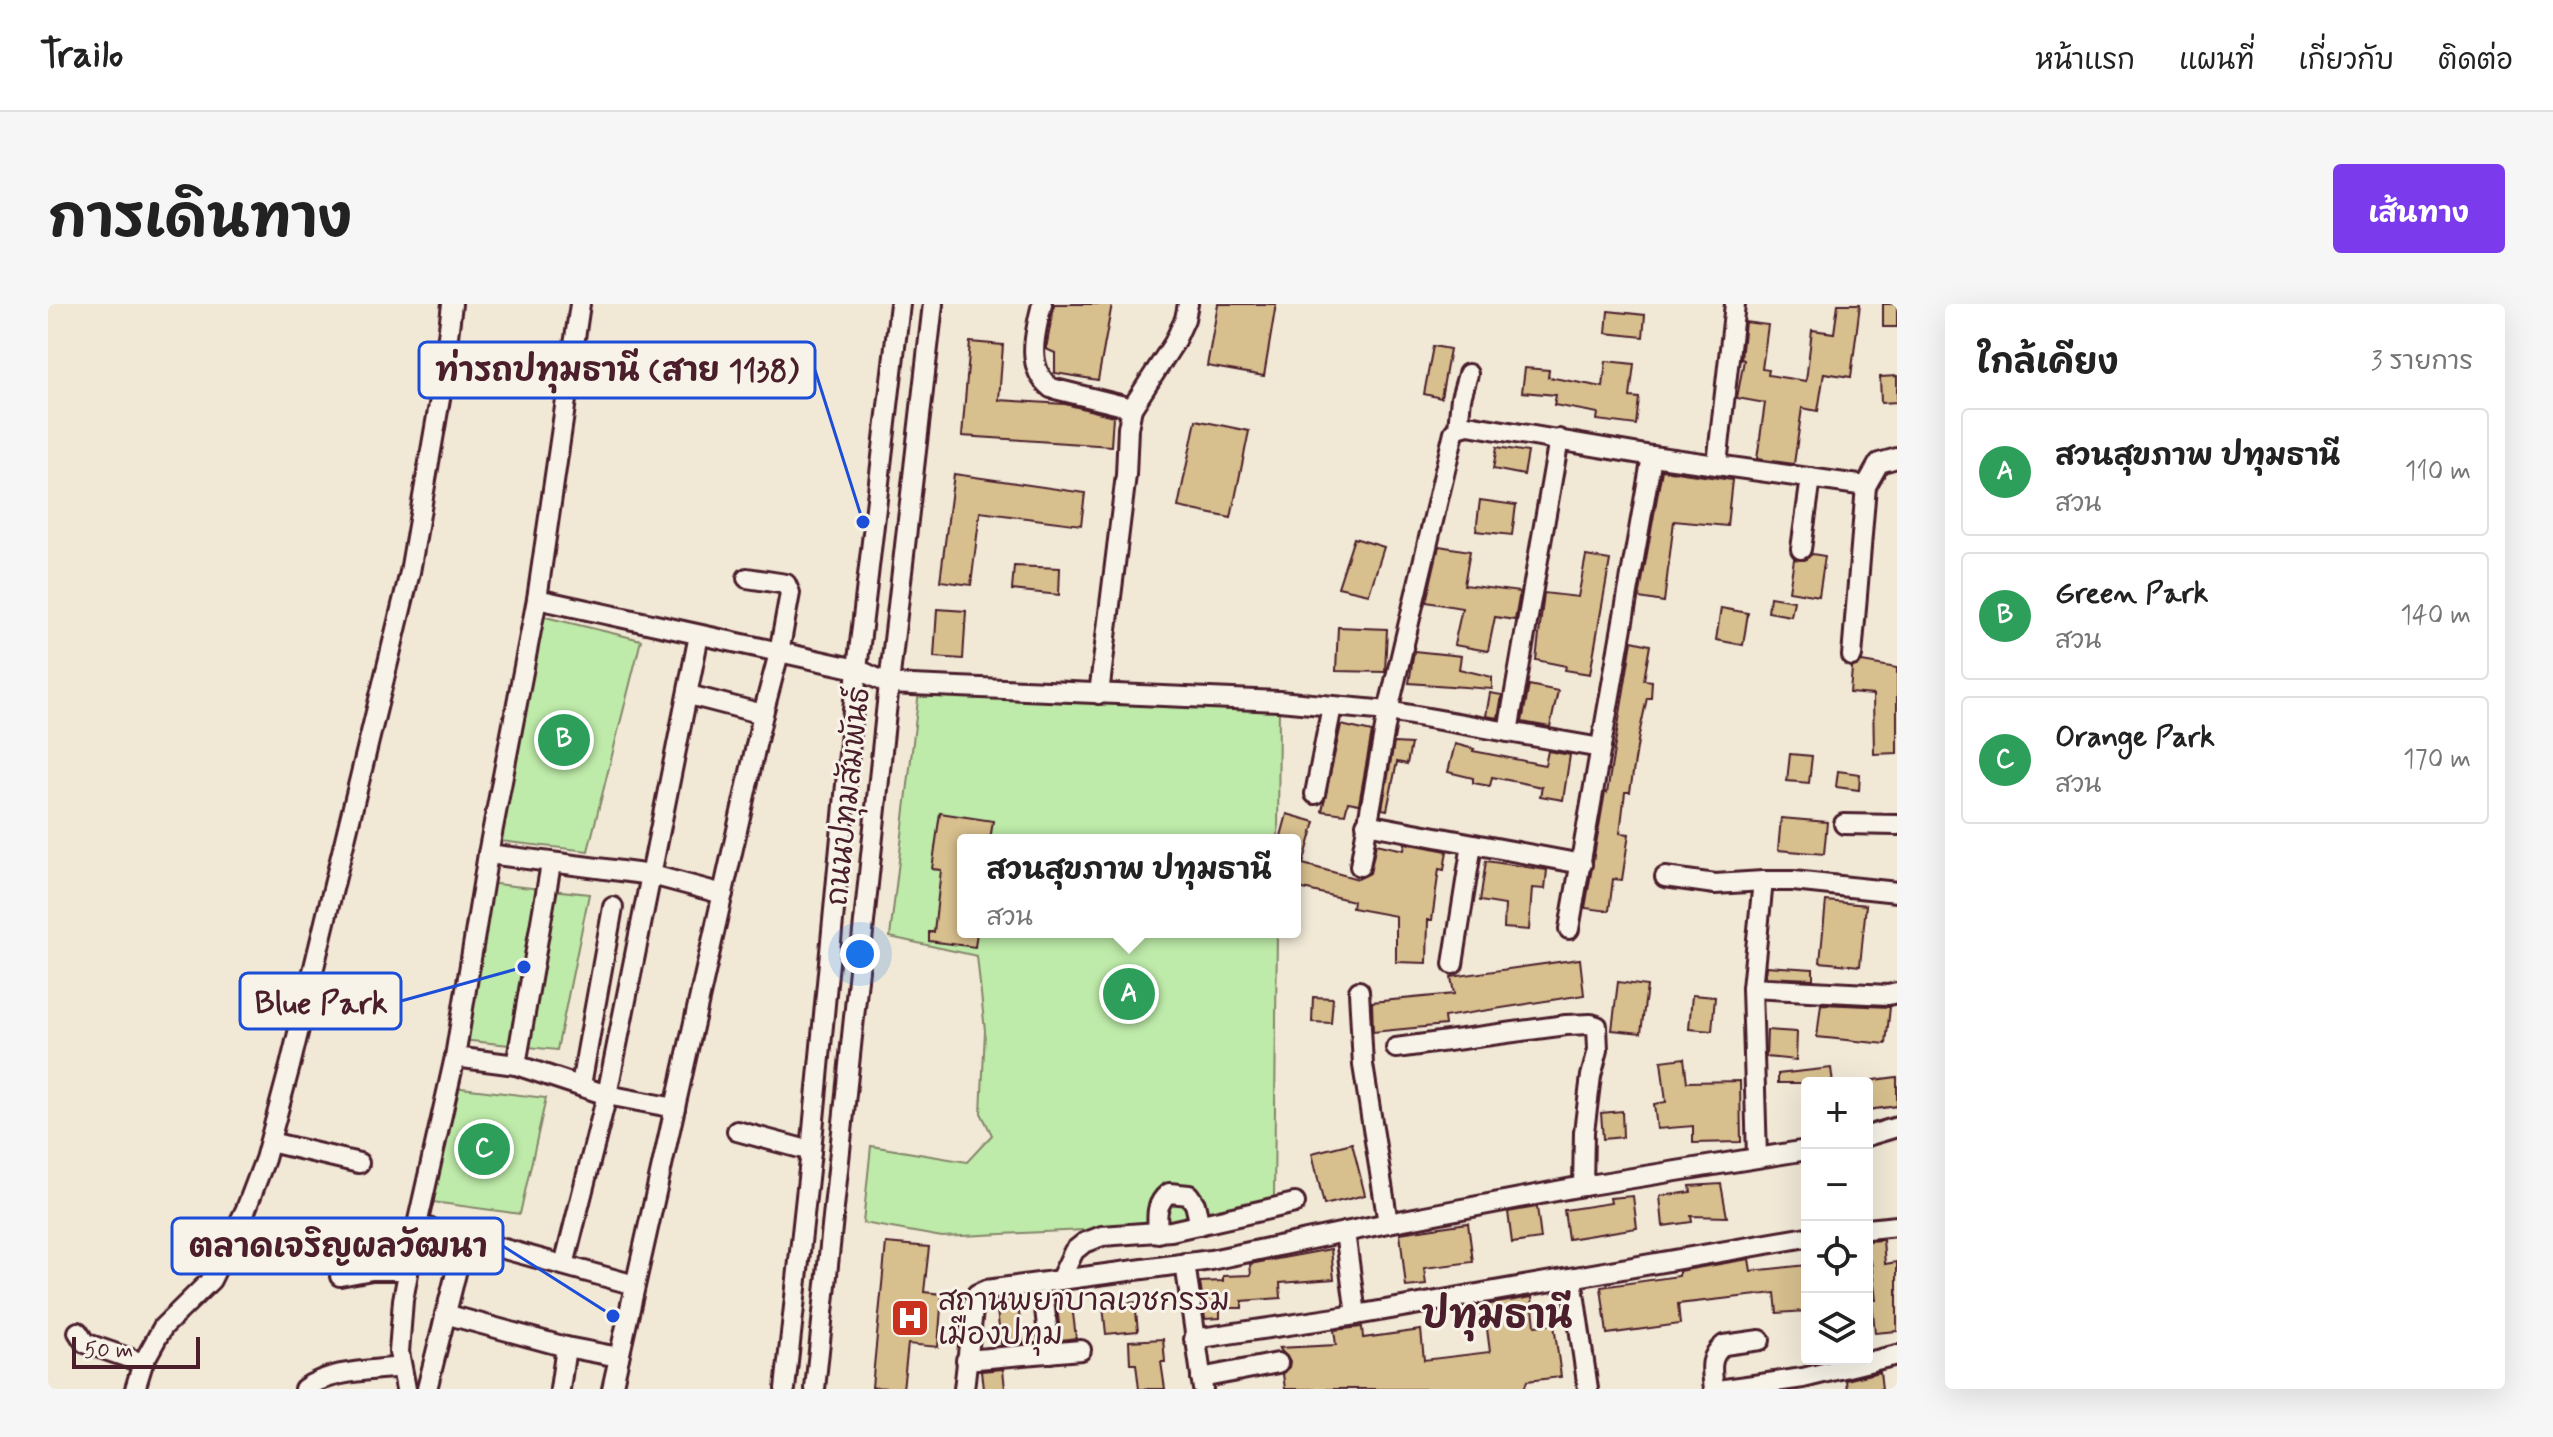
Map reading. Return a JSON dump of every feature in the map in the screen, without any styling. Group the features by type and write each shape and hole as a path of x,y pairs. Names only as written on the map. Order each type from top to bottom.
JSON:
{"street":[{"path":"135,1389 143,1363 163,1327 211,1280 246,1209 270,1142 410,572 441,393 452,304"},
{"path":"406,1389 401,1367 403,1300 455,1057 488,854 537,599 580,304"},
{"name":"ถนนปทุมสัมพันธ์","path":"785,1389 857,669 900,304"},
{"name":"ถนนปทุมสัมพันธ์","path":"815,1389 889,684 933,304"},
{"path":"1042,304 1034,340 1036,366 1041,380 1051,388 1132,408"},
{"path":"1099,694 1132,408 1174,343 1188,304"},
{"path":"1717,464 1735,304"},
{"path":"1458,428 1461,398 1468,374"},
{"path":"1360,866 1388,711 1454,432 1458,428 1468,425 1652,456 1866,486"},
{"path":"1508,732 1559,439"},
{"path":"1569,929 1652,456"},
{"path":"1852,656 1866,486 1879,463 1897,458"},
{"path":"1801,549 1811,478"},
{"path":"612,1389 779,653 789,588 781,582 747,578"},
{"path":"537,599 857,669 889,684 1279,701 1388,711 1601,748"},
{"path":"564,1265 607,1095 699,635"},
{"path":"689,695 763,714"},
{"path":"1315,794 1332,706"},
{"path":"1366,824 1582,864"},
{"path":"1844,824 1897,825"},
{"path":"1453,964 1472,844"},
{"path":"488,854 652,875 723,894"},
{"path":"516,1065 551,864"},
{"path":"1665,877 1715,884 1793,881 1897,892"},
{"path":"1757,1157 1752,988 1763,881"},
{"path":"581,1085 613,907"},
{"path":"606,945 638,948"},
{"path":"1752,988 1897,993"},
{"path":"1359,991 1363,1065 1388,1223"},
{"path":"1396,1048 1566,1025 1597,1026 1598,1050 1591,1076 1584,1132 1583,1186"},
{"path":"455,1057 516,1065 607,1095 675,1108"},
{"path":"1873,1134 1897,1127"},
{"path":"737,1131 811,1151"},
{"path":"270,1142 359,1163"},
{"path":"964,1389 974,1302 977,1294 986,1290 1185,1263 1583,1186 1801,1151"},
{"path":"1158,1233 1157,1211 1161,1200 1169,1193 1189,1195 1195,1204 1200,1225"},
{"path":"1060,1280 1074,1251 1102,1236 1158,1233 1295,1203"},
{"path":"417,1225 635,1285"},
{"path":"1873,1228 1897,1226"},
{"path":"1345,1232 1356,1315"},
{"path":"427,1389 465,1237"},
{"path":"1194,1339 1356,1315 1801,1238"},
{"path":"1185,1263 1202,1383 1278,1363"},
{"path":"340,1276 372,1270 408,1270"},
{"path":"1572,1279 1588,1389"},
{"path":"1044,1300 1050,1353"},
{"path":"445,1314 566,1347 619,1357"},
{"path":"78,1332 85,1343 143,1363"},
{"path":"1714,1389 1711,1365 1713,1355 1719,1348 1760,1340"},
{"path":"560,1389 566,1347"},
{"path":"966,1360 1081,1350"},
{"path":"1725,1389 1804,1384 1897,1355"},
{"path":"304,1389 332,1376 401,1367"}],"green space":[{"path":"541,616 641,640 588,851 491,840"},
{"path":"919,691 1279,706 1278,834 957,834 957,938 1277,938 1274,1197 1166,1226 942,1237 863,1223 871,1146 967,1162 992,1135 981,1113 985,1031 977,956 890,937"},
{"path":"486,883 589,894 557,1050 462,1040"},
{"path":"444,1086 546,1098 520,1214 425,1201"}],"building":[{"path":"1054,304 1112,304 1098,380 1055,373 1055,353 1046,349"},
{"path":"1218,304 1276,304 1264,376 1207,366"},
{"path":"1838,304 1860,304 1851,377 1824,373 1818,411 1802,408 1794,464 1757,459 1765,403 1737,398 1744,360 1741,359 1745,322 1768,325 1762,369 1769,370 1768,375 1806,381 1812,330 1834,333"},
{"path":"1883,304 1897,304 1897,327 1883,327"},
{"path":"1608,311 1645,315 1643,337 1606,333"},
{"path":"970,342 1003,345 999,400 1065,404 1113,416 1111,446 962,436"},
{"path":"1433,346 1450,349 1441,398 1424,394"},
{"path":"1606,361 1634,364 1630,397 1639,398 1636,425 1597,420 1598,413 1554,405 1556,395 1522,392 1525,368 1549,370 1548,377 1603,387"},
{"path":"1897,376 1897,402 1881,403 1880,377"},
{"path":"1196,420 1249,431 1231,518 1178,507"},
{"path":"1497,447 1528,452 1524,475 1493,469"},
{"path":"1662,470 1732,480 1727,526 1674,521 1664,602 1639,598"},
{"path":"954,474 1085,493 1081,525 980,512 971,585 940,581"},
{"path":"1480,500 1516,505 1512,535 1476,531"},
{"path":"1354,538 1384,547 1369,594 1338,587"},
{"path":"1439,546 1470,551 1464,585 1520,592 1515,620 1495,617 1488,651 1454,645 1462,608 1426,602"},
{"path":"1812,554 1825,556 1819,596 1789,591 1794,559 1805,560"},
{"path":"1586,556 1610,560 1590,674 1565,670 1566,666 1536,660 1544,593 1578,597"},
{"path":"1014,566 1060,568 1059,595 1012,590"},
{"path":"1770,597 1794,601 1791,616 1768,612"},
{"path":"1721,608 1748,613 1743,645 1716,640"},
{"path":"937,609 966,611 963,659 934,657"},
{"path":"1338,627 1387,629 1385,672 1336,671"},
{"path":"1632,641 1650,645 1644,680 1652,681 1630,792 1625,792 1620,833 1629,834 1622,880 1613,879 1609,911 1585,908 1607,793"},
{"path":"1414,651 1461,656 1459,669 1492,677 1492,689 1409,683"},
{"path":"1862,662 1897,668 1897,753 1874,754 1873,695 1850,693 1852,668"},
{"path":"1529,685 1558,691 1550,727 1522,722"},
{"path":"1490,693 1502,695 1498,718 1486,716"},
{"path":"1341,725 1372,732 1359,804 1348,802 1345,814 1322,811"},
{"path":"1394,743 1411,744 1407,764 1397,762 1387,810 1382,809"},
{"path":"1455,744 1473,751 1545,765 1548,751 1570,755 1563,800 1540,796 1542,787 1492,777 1490,786 1473,783 1473,778 1448,772"},
{"path":"1790,754 1812,756 1809,783 1787,781"},
{"path":"1838,771 1860,774 1859,790 1836,787"},
{"path":"940,813 993,821 991,834 957,834 957,938 976,938 975,947 929,941 929,932 934,932 941,870 932,869"},
{"path":"1287,814 1315,822 1303,864 1358,879 1370,873 1376,844 1404,850 1405,843 1447,851 1444,870 1439,869 1432,920 1428,920 1427,963 1396,962 1396,916 1352,908 1353,901 1301,888 1301,834 1282,834"},
{"path":"1781,818 1827,822 1824,854 1778,850"},
{"path":"1486,861 1547,870 1545,889 1532,888 1529,930 1504,928 1505,905 1480,901"},
{"path":"1826,901 1866,905 1860,966 1820,962"},
{"path":"1580,959 1584,995 1444,1017 1445,1025 1373,1032 1372,1002 1454,994 1451,977"},
{"path":"1766,966 1813,969 1813,979 1765,977"},
{"path":"1618,982 1647,986 1641,1033 1612,1030"},
{"path":"1692,995 1715,997 1712,1031 1689,1029"},
{"path":"1313,997 1333,998 1331,1023 1312,1022"},
{"path":"1821,1004 1890,1007 1886,1044 1817,1037"},
{"path":"1767,1030 1797,1032 1796,1060 1766,1057"},
{"path":"1684,1058 1687,1082 1740,1081 1741,1142 1693,1143 1693,1126 1657,1129 1654,1104 1666,1102 1661,1061"},
{"path":"1831,1068 1832,1077 1801,1077 1801,1083 1778,1083 1778,1074"},
{"path":"1897,1077 1897,1106 1873,1109 1873,1080"},
{"path":"1622,1111 1623,1137 1603,1139 1601,1113"},
{"path":"1352,1143 1365,1195 1324,1205 1312,1153"},
{"path":"1721,1184 1727,1217 1691,1216 1692,1222 1663,1226 1660,1196 1691,1192 1690,1186"},
{"path":"1633,1196 1637,1228 1568,1239 1564,1210 1611,1203 1610,1198"},
{"path":"1537,1207 1541,1239 1512,1243 1508,1212"},
{"path":"1468,1223 1473,1262 1424,1268 1426,1285 1406,1287 1400,1233"},
{"path":"1883,1240 1885,1264 1897,1262 1897,1331 1875,1333 1873,1241"},
{"path":"886,1243 929,1247 924,1292 942,1294 938,1347 908,1344 903,1389 872,1387"},
{"path":"1331,1249 1334,1279 1280,1283 1281,1298 1242,1301 1242,1308 1220,1308 1220,1318 1205,1319 1200,1282 1223,1281 1223,1276 1251,1275 1250,1264"},
{"path":"1749,1259 1751,1271 1801,1266 1801,1311 1777,1313 1775,1293 1678,1304 1680,1324 1607,1334 1601,1287 1679,1276 1679,1271"},
{"path":"1071,1297 1076,1338 1061,1340 1056,1299"},
{"path":"1532,1297 1535,1326 1554,1324 1561,1377 1527,1381 1524,1389 1285,1389 1283,1374 1289,1368 1290,1361 1279,1348 1336,1345 1334,1330 1362,1327 1363,1338 1421,1330 1424,1360 1490,1352 1486,1321 1458,1325 1456,1310"},
{"path":"1017,1298 1023,1343 1001,1345 996,1301"},
{"path":"1135,1302 1138,1331 1106,1334 1103,1306"},
{"path":"1163,1339 1165,1362 1161,1362 1165,1389 1139,1389 1136,1364 1130,1364 1129,1341"},
{"path":"1003,1369 1005,1389 983,1389 981,1371"},
{"path":"1880,1372 1882,1389 1847,1389 1846,1380"}],"place":[{"name":"ท่ารถปทุมธานี (สาย 1138)","path":"863,522"},
{"name":"Green Park","path":"564,740"},
{"name":"Blue Park","path":"524,967"},
{"name":"สวนสุขภาพ ปทุมธานี","path":"1129,994"},
{"name":"Orange Park","path":"484,1149"},
{"name":"ตลาดเจริญผลวัฒนา","path":"613,1316"},
{"name":"สถานพยาบาลเวชกรรม เมืองปทุม","path":"910,1318"}],"district":[{"name":"ปทุมธานี","path":"1497,1316"}]}
